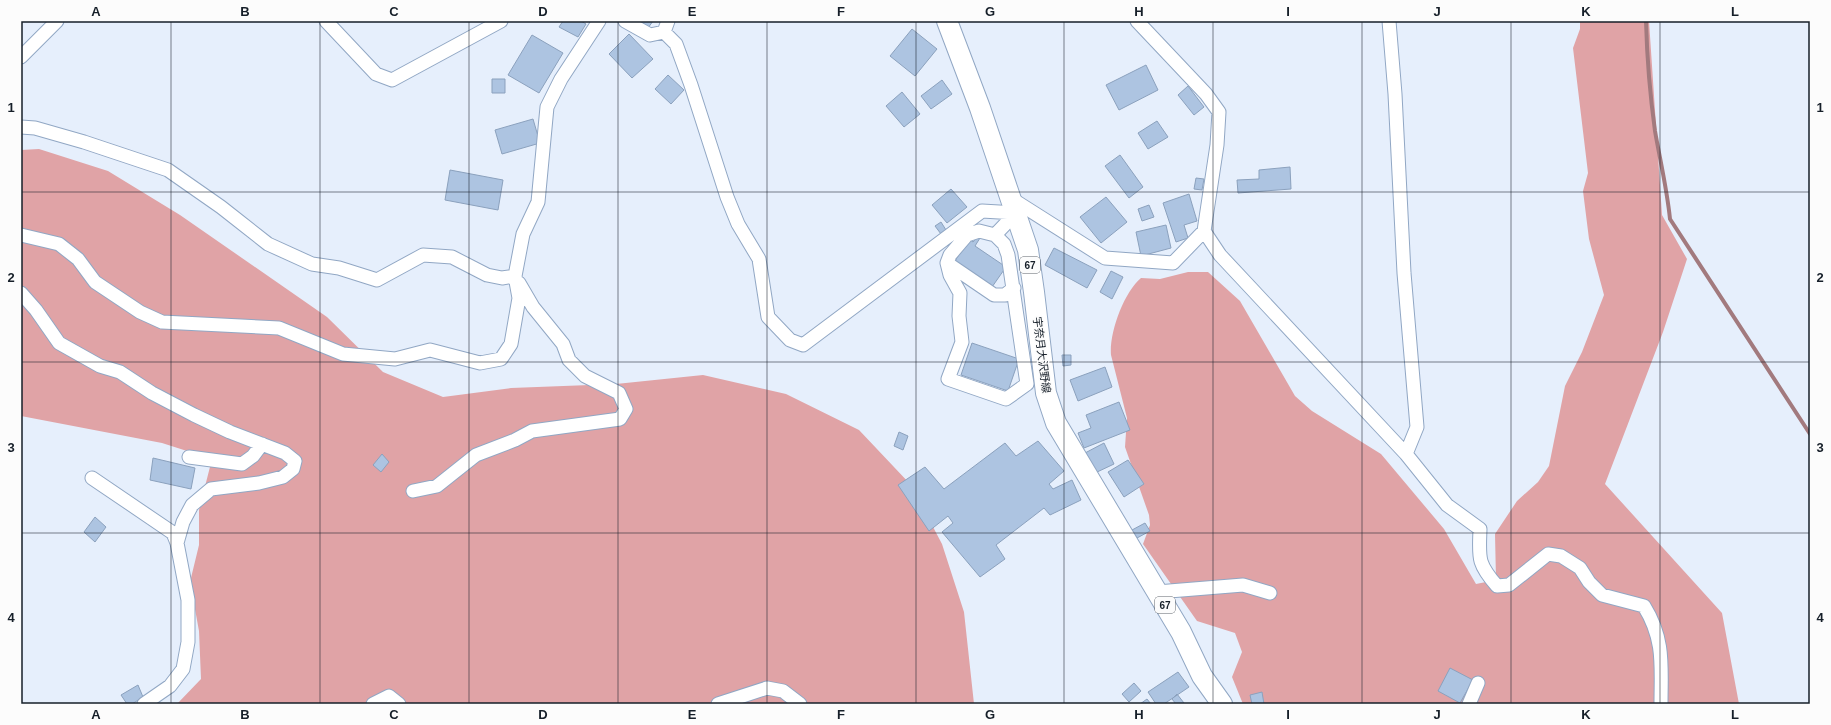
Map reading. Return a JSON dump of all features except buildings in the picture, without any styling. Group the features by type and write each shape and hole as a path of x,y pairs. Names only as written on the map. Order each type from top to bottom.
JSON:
{"main road":[{"name":"宇奈月大沢野線","path":"947,21 980,108 1028,250 1046,393 1056,422 1181,632 1202,676 1222,704"}],"street":[{"path":"21,57 57,21"},
{"path":"326,21 376,74 392,80 501,21"},
{"path":"21,235 59,244 78,259 95,282 140,312 162,322 279,328 343,354 395,359 430,350 480,363 500,359 511,344 519,298 515,276 523,234 538,202 546,107 561,79 599,21"},
{"path":"625,21 650,35 666,27 676,44 691,85 726,197 738,224 759,259 768,317 790,340 803,345 982,211 1014,206 1106,258 1173,263 1204,231 1217,145 1219,112 1206,94 1137,21"},
{"path":"1389,21 1395,94 1404,273 1417,427 1406,454"},
{"path":"21,127 34,128 84,142 168,170 221,207 268,244 312,264 339,268 377,280 423,255 452,257 487,275 502,278 515,276"},
{"path":"995,235 1014,206"},
{"path":"979,231 995,235 1004,244 1008,255 1027,384 1006,399 948,379 962,342 959,316 960,293 950,275 947,263 950,255 967,235 979,231"},
{"path":"1204,231 1220,255 1406,454 1447,505 1480,529 1479,554 1483,570 1497,586 1509,585 1548,554 1561,556 1580,568 1589,582 1602,595 1644,606 1654,623 1661,646 1662,704"},
{"path":"947,263 994,295 1005,296 1014,288"},
{"path":"412,491 437,486 476,455 515,440 532,431 620,419 626,409 619,393 585,376 569,360 563,344 533,307 515,276"},
{"path":"21,293 36,310 59,343 100,366 120,372 152,393 194,415 285,453 295,461 293,469 283,477 258,483 211,488 192,505 183,522 177,543"},
{"path":"189,457 242,464 253,456 262,444"},
{"path":"92,478 173,533 177,543 188,600 188,642 183,669 170,686 144,704"},
{"path":"1157,592 1243,585 1270,593"},
{"path":"1469,704 1478,683"},
{"path":"718,704 767,688 784,691 800,704"},
{"path":"373,704 389,696 399,704"}],"shaded area":[{"path":"1580,21 1649,21 1662,215 1687,259 1663,332 1605,484 1722,613 1739,704 1243,704 1232,677 1242,652 1235,633 1197,621 1143,544 1150,525 1149,515 1125,447 1127,418 1111,355 1112,336 1124,303 1135,284 1141,278 1160,279 1188,272 1208,272 1240,301 1295,396 1312,411 1381,454 1444,529 1476,584 1496,580 1495,534 1517,501 1538,482 1549,466 1565,386 1582,352 1604,295 1589,239 1583,191 1588,173 1573,48 1580,29"},
{"path":"39,149 108,171 180,215 327,317 383,372 443,397 511,388 616,384 703,375 786,394 859,430 911,485 942,544 964,612 974,704 177,704 201,679 199,631 190,582 199,545 199,510 212,459 162,443 21,416 21,150"}],"waterway":[{"path":"1646,21 1653,117 1670,219 1810,434"}]}
